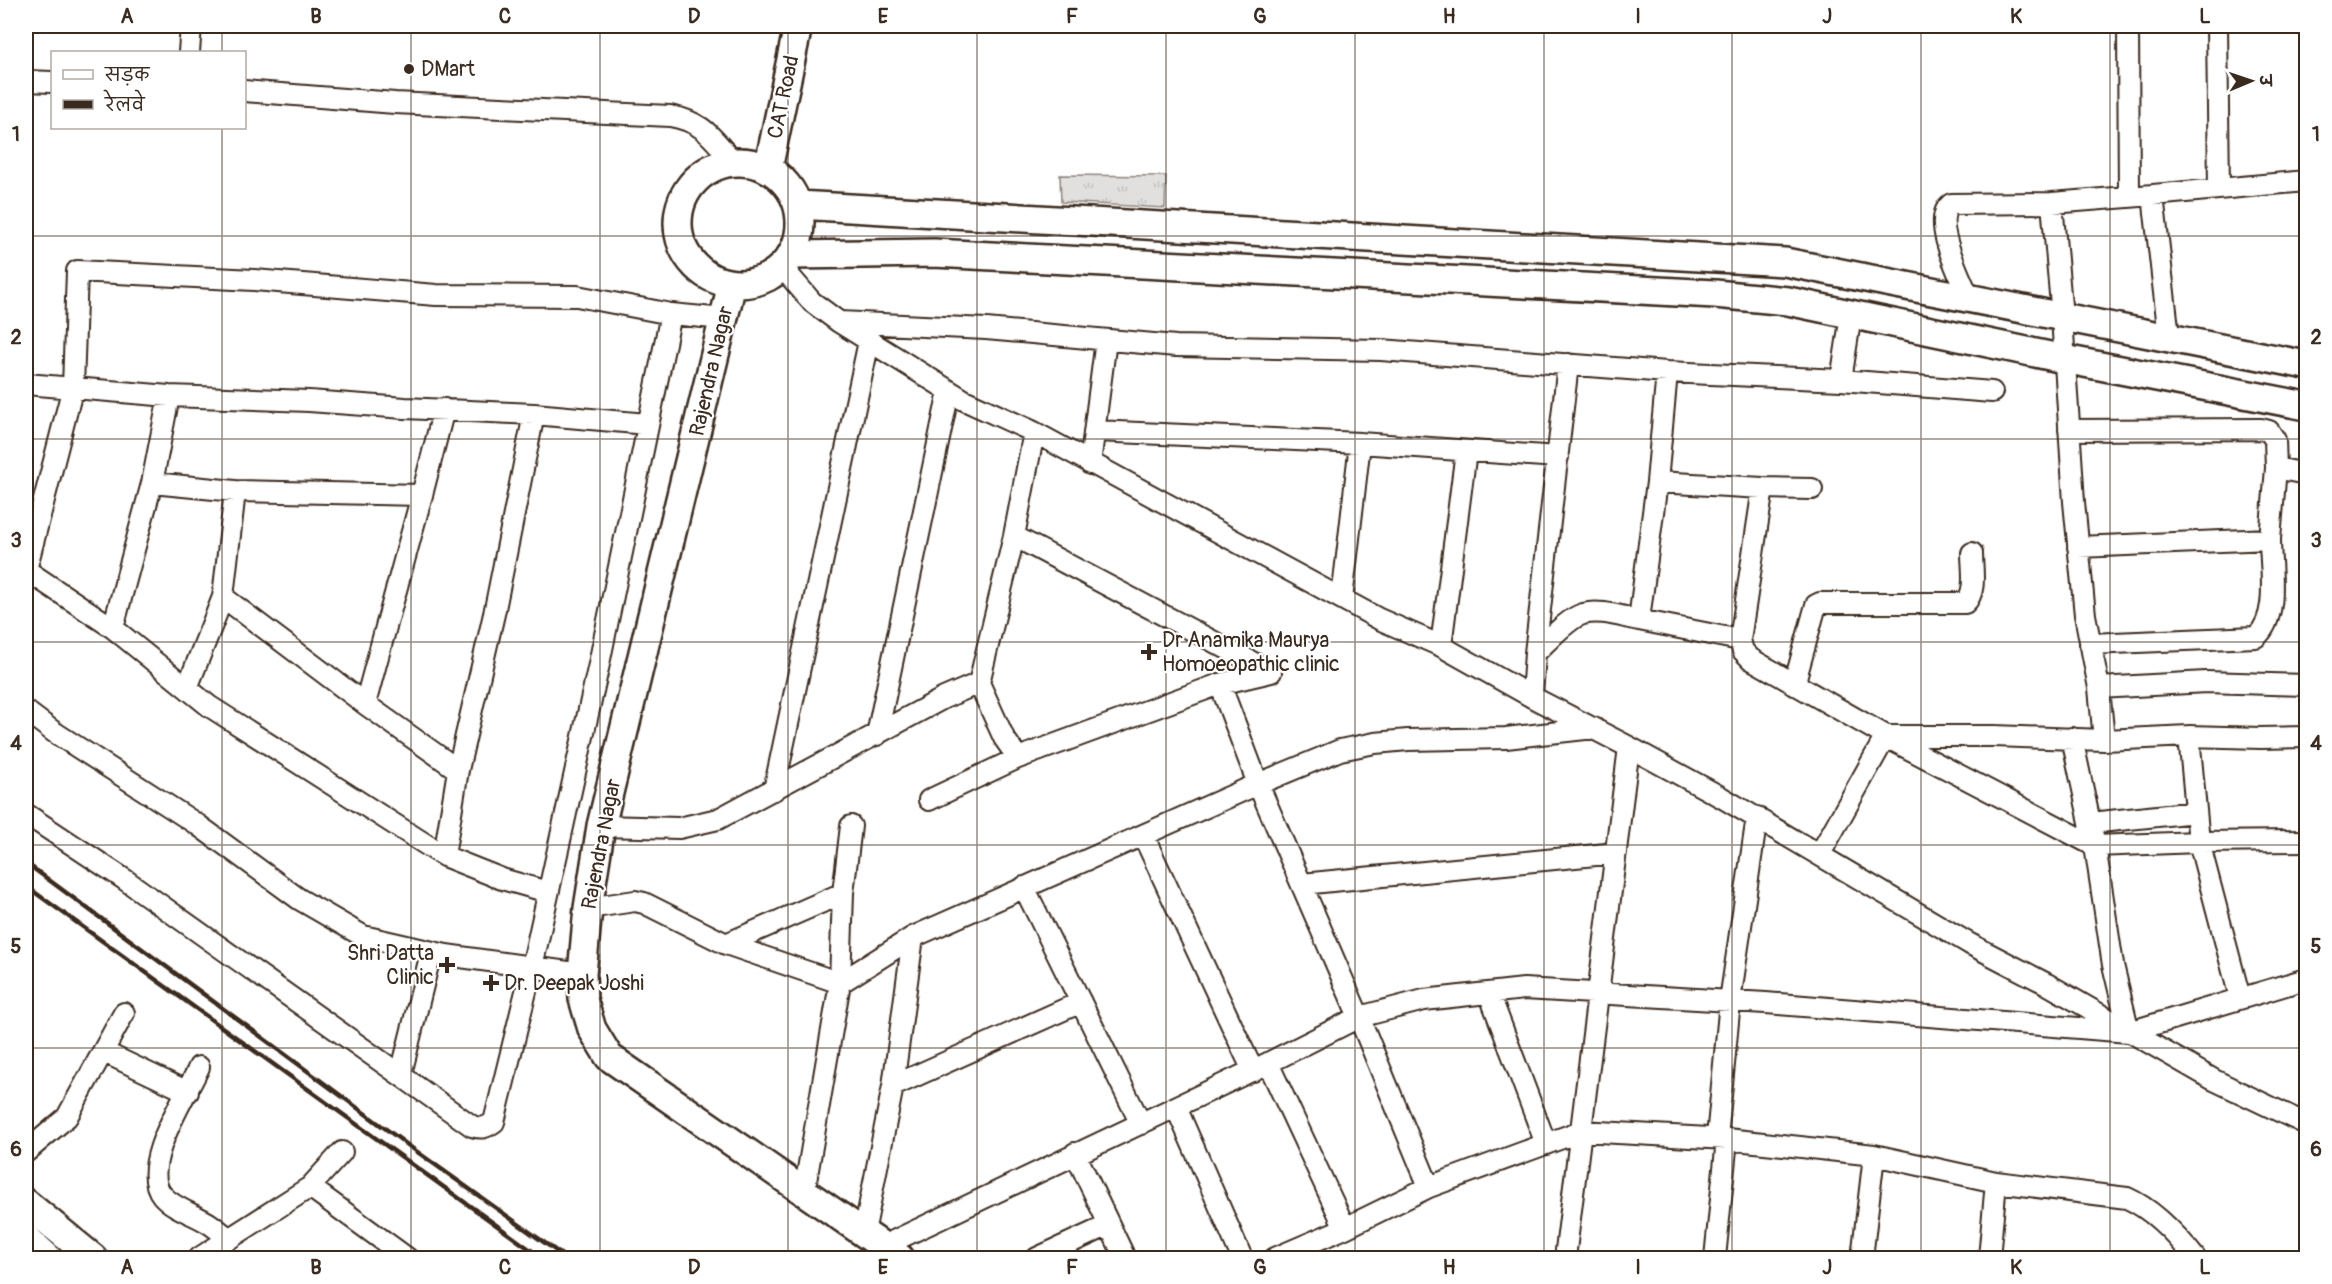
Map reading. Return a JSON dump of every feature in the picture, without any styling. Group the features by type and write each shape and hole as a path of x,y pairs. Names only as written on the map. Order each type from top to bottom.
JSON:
{"main road":[{"name":"CAT Road","path":"751,164 783,26"},
{"name":"CAT Road","path":"751,164 798,26"},
{"path":"751,164 788,186 798,206 800,231 787,261 767,278 750,284 732,284 708,276 689,259 681,244 678,227 679,209 686,191 698,177 714,166 751,164"},
{"path":"798,206 1785,262 2307,365"},
{"path":"787,261 934,253 1715,294 1788,302 2307,406"},
{"name":"Rajendra Nagar","path":"732,284 601,826 588,908 582,974 583,999 592,1029 609,1057 882,1246"},
{"path":"26,1203 93,1258"},
{"path":"26,1238 48,1258"}],"street":[{"path":"189,51 191,26"},
{"path":"2128,26 2129,196"},
{"path":"2217,26 2219,188"},
{"path":"26,81 51,82"},
{"path":"246,91 395,103 670,116 688,119 700,125 751,164"},
{"path":"1969,298 1943,230 1942,217 1946,208 1951,204 2052,202 2307,182"},
{"path":"2153,195 2169,337"},
{"path":"2052,202 2078,547 2090,644 2099,688 2104,740"},
{"path":"787,261 812,302 839,322 964,400 1034,432 1379,619 1440,646 1594,728 1757,817 1970,944 2047,984 2214,1080 2307,1124"},
{"path":"548,892 502,879 444,856 209,706 113,628 26,570 73,387 77,271 254,280 436,295 577,296 671,314 724,319"},
{"path":"26,814 124,879 472,1126 480,1129 488,1127 494,1122 532,967 599,664 671,314"},
{"path":"1840,380 1851,315"},
{"path":"839,322 986,329 1176,346 1381,350 1667,372 1840,380 1992,392"},
{"path":"1090,464 1106,340"},
{"path":"774,790 869,341"},
{"path":"1532,697 1568,364"},
{"path":"1639,620 1657,482 1667,372"},
{"path":"26,384 169,396 309,401 534,414 647,424"},
{"path":"876,735 949,391"},
{"path":"113,628 152,483 169,396"},
{"path":"365,704 444,409"},
{"path":"444,856 458,770 494,614 534,414"},
{"path":"2068,430 2261,429 2269,431 2275,440 2276,468 2270,539 2271,607 2264,630 2256,637 2090,644"},
{"path":"1018,758 1004,738 979,683 1014,536 1034,432"},
{"path":"1095,432 1360,443 1558,457"},
{"path":"1342,599 1360,443"},
{"path":"1440,646 1466,451"},
{"path":"2276,468 2307,474"},
{"path":"1657,482 1812,489"},
{"path":"152,483 235,491 422,495"},
{"path":"1763,488 1740,640 1743,651 1751,659 1886,736 2095,846 2307,841"},
{"path":"187,688 224,597 235,491"},
{"path":"928,800 1018,758 1220,684 1271,672 1014,536"},
{"path":"2078,547 2270,539"},
{"path":"1794,685 1816,605 1820,603 1965,603 1971,597 1972,591 1972,553"},
{"path":"224,597 365,704 458,770"},
{"path":"1535,653 1572,620 1582,614 1595,612 1740,640"},
{"path":"2099,688 2206,682 2307,685"},
{"path":"601,826 679,828 718,819 944,698 979,683"},
{"path":"1220,684 1258,784 1359,1017 1429,1187"},
{"path":"26,711 54,732 198,825 299,899 363,936 431,953 582,974"},
{"path":"840,983 913,937 1340,750 1375,743 1408,740 1506,738 1594,728"},
{"path":"1886,736 1994,736 2104,740 2189,736 2307,737"},
{"path":"1820,854 1886,736"},
{"path":"2189,736 2199,842 2240,998"},
{"path":"2072,738 2095,846 2113,965 2129,1032"},
{"path":"1565,1258 1629,747"},
{"path":"2090,823 2196,812"},
{"path":"1715,1258 1730,1000 1757,817"},
{"path":"804,1193 840,983 843,893 850,826"},
{"path":"1143,835 1345,1228"},
{"path":"1302,884 1616,853"},
{"path":"1024,887 1141,1124"},
{"path":"726,944 843,893"},
{"path":"588,908 634,901 644,903 726,944 840,983"},
{"path":"913,937 893,1086 882,1246 1261,1067 1359,1017 1424,1000 1524,989 1730,1000 2129,1032 2240,998 2303,983"},
{"path":"401,1074 431,953"},
{"path":"1489,993 1546,1144"},
{"path":"893,1086 1081,1002"},
{"path":"26,1152 67,1117 124,1013"},
{"path":"104,1052 188,1092"},
{"path":"199,1067 188,1092 163,1136 156,1182 163,1197 210,1224 228,1238"},
{"path":"1176,1107 1242,1258"},
{"path":"1275,1258 1345,1228 1429,1187 1581,1131 1722,1139 1874,1155 1996,1182 2127,1198 2140,1204 2172,1232 2194,1258"},
{"path":"199,1258 310,1187 342,1152"},
{"path":"1076,1153 1125,1258"},
{"path":"1862,1258 1874,1155"},
{"path":"1989,1258 1996,1182"},
{"path":"310,1187 407,1258"},
{"path":"1037,1258 1109,1225"}],"green space":[{"path":"1060,175 1166,176 1165,208 1061,202"}],"railway":[{"path":"26,863 409,1146 566,1258"},
{"path":"26,886 542,1258"}],"place":[{"name":"DMart","path":"409,69"},
{"name":"Dr Anamika Maurya Homoeopathic clinic","path":"1149,652"},
{"name":"Shri Datta Clinic","path":"447,965"},
{"name":"Dr. Deepak Joshi","path":"491,983"}]}
